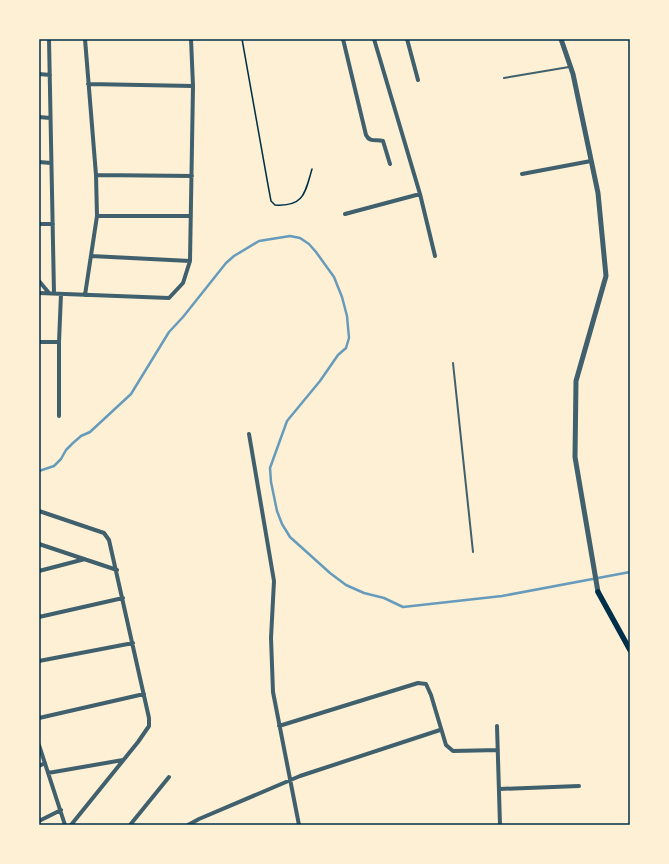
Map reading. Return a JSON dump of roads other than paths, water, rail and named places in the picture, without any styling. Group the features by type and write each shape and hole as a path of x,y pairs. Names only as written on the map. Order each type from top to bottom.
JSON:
{"main road":[{"path":"598,592 630,650"}],"street":[{"path":"49,39 52,293"},
{"path":"85,39 96,175 97,216 85,295"},
{"path":"39,293 169,298 183,283 190,261 193,86 191,39"},
{"path":"343,39 366,135 371,141 383,141 390,164"},
{"path":"374,39 420,194 435,256"},
{"path":"407,39 418,80"},
{"path":"561,39 570,66 598,193 606,276 576,381 575,457 598,592"},
{"path":"39,74 50,75"},
{"path":"88,84 193,86"},
{"path":"39,117 50,118"},
{"path":"522,174 591,161"},
{"path":"39,162 51,163"},
{"path":"96,175 192,176"},
{"path":"345,214 420,194"},
{"path":"97,216 191,216"},
{"path":"39,224 52,224"},
{"path":"90,256 190,261"},
{"path":"39,281 52,293"},
{"path":"59,416 59,342 61,294"},
{"path":"39,342 59,342"},
{"path":"249,434 274,581 271,638 273,692 299,825"},
{"path":"39,511 104,533 107,536 117,570 150,718 149,726 71,825"},
{"path":"39,544 117,570"},
{"path":"39,571 85,559"},
{"path":"39,617 123,598"},
{"path":"39,661 133,643"},
{"path":"279,726 418,683 426,684 431,695 440,730 446,745 453,751 498,750"},
{"path":"39,718 144,694"},
{"path":"497,726 500,825"},
{"path":"188,825 290,780 440,730"},
{"path":"39,744 66,825"},
{"path":"48,773 122,760"},
{"path":"39,766 45,763"},
{"path":"130,825 169,777"},
{"path":"499,789 579,786"},
{"path":"39,821 61,810"}],"lane":[{"path":"504,78 570,66"},
{"path":"453,363 472,552"}],"waterway":[{"path":"39,471 54,466 73,443 81,436 90,432 131,394 169,332 183,317 226,263 234,256 259,241 290,236 300,238 309,244 334,277 342,297 347,316 349,338 346,348 338,355 320,381 287,421 270,468 271,482 277,511 282,524 290,537 330,573 346,585 364,593 384,598 403,607 502,596 630,572"}]}
